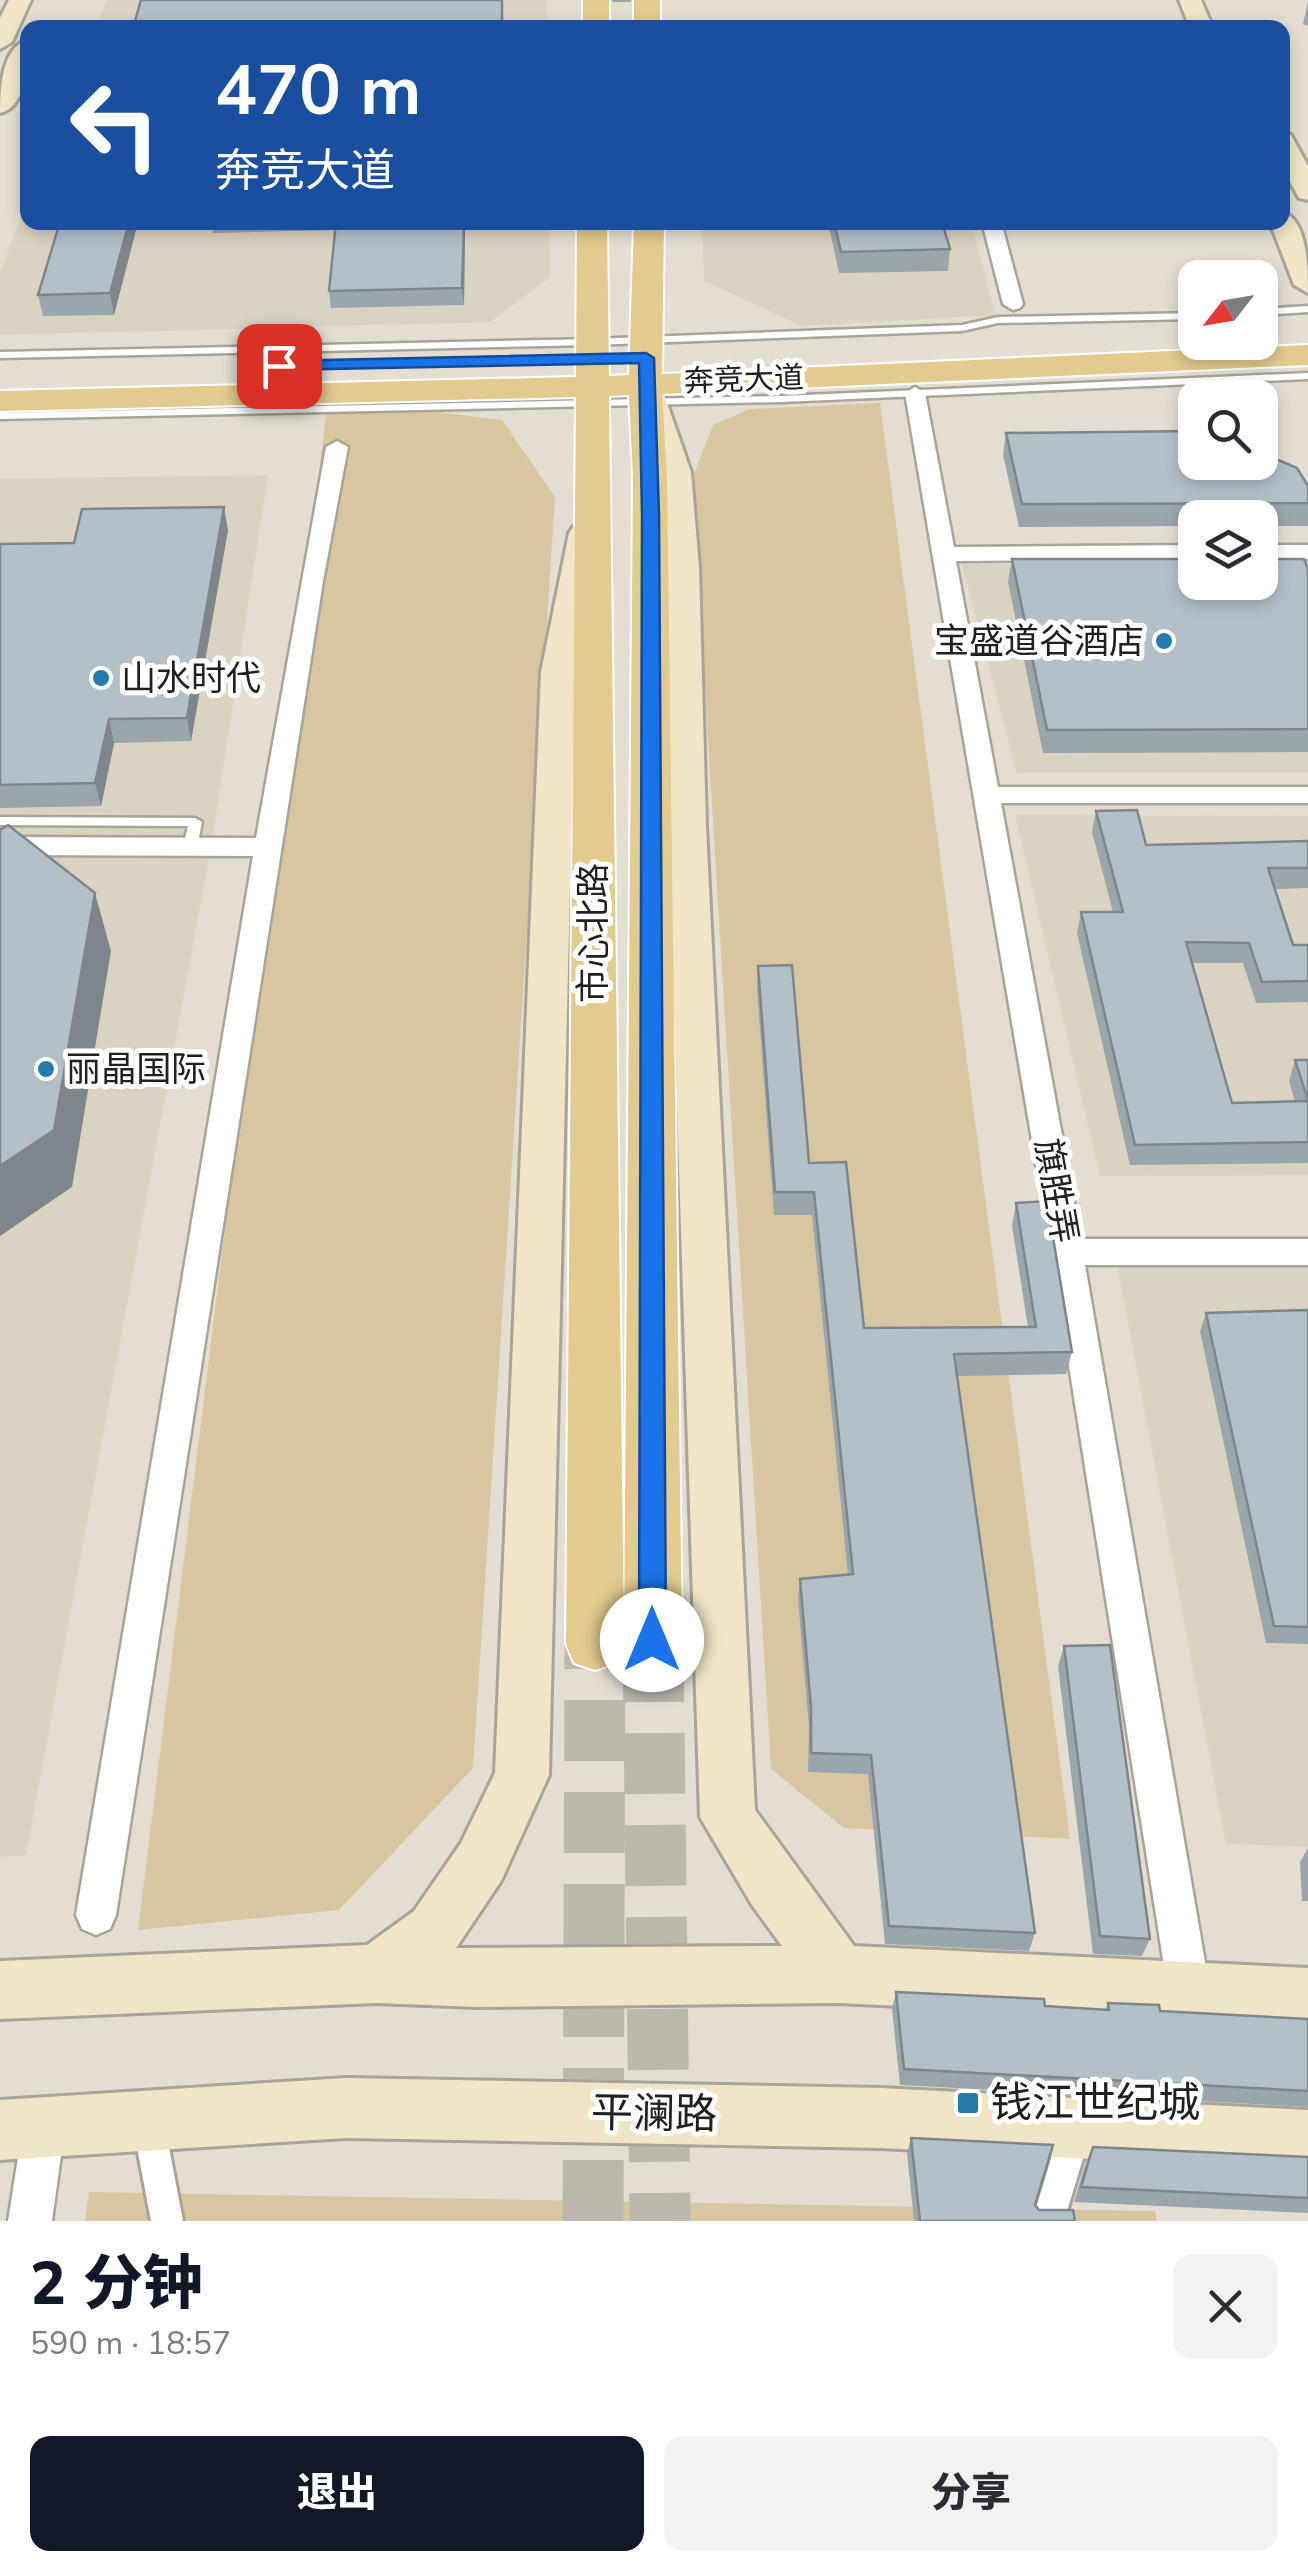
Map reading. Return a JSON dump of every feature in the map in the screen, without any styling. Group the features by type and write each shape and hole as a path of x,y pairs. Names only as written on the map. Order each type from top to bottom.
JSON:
{"main road":[{"path":"0,42 20,0"},
{"path":"1,102 20,63"},
{"path":"1290,156 1308,192"},
{"name":"市心北路","path":"592,230 595,1644"},
{"name":"市心北路","path":"649,230 652,1640"},
{"path":"1286,230 1308,284"},
{"path":"1278,325 1308,324"},
{"name":"奔竞大道","path":"647,377 1178,330"},
{"name":"奔竞大道","path":"0,372 592,372 647,377 1308,355"},
{"name":"奔竞大道","path":"0,401 592,372"},
{"path":"647,377 676,472 684,604 687,827 728,1817 772,1885 839,1974"},
{"path":"376,1974 434,1931 481,1862 522,1774 558,672 592,498"},
{"path":"0,1990 376,1974 477,1978 839,1974 1308,1997"},
{"name":"平澜路","path":"22,2128 346,2108 881,2118 1308,2140"}],"street":[{"path":"993,230 1013,304"},
{"name":"旗胜弄","path":"915,393 1067,1252 1189,1990"},
{"path":"96,1914 336,447"},
{"path":"942,554 1178,552"},
{"path":"1278,552 1308,552"},
{"path":"984,795 1308,795"},
{"path":"0,846 269,847"},
{"path":"1067,1252 1308,1252"},
{"path":"148,2120 167,2221"},
{"path":"1048,2221 1077,2126"},
{"path":"22,2128 30,2221"}],"lane":[{"path":"1278,311 1308,309"},
{"path":"647,377 998,320 1178,316"},
{"path":"0,355 592,372 915,393 1308,376"},
{"path":"0,416 592,372"},
{"path":"651,672 684,604"},
{"path":"0,821 195,822 190,847"}],"shaded area":[{"path":"107,0 547,0 547,20 99,20"},
{"path":"20,220 20,230 549,230 550,277 490,322 0,335 0,272"},
{"path":"702,230 974,230 995,315 802,326 704,281"},
{"path":"880,403 1070,1839 844,1828 771,1769 692,479 713,425 750,409"},
{"path":"382,405 502,420 555,497 473,1768 339,1910 138,1930 327,408"},
{"path":"268,475 211,847 26,1855 0,1857 0,479"},
{"name":"宝盛道谷酒店","path":"962,564 1178,564 1178,600 1278,600 1278,564 1308,564 1308,773 1017,773"},
{"path":"1015,815 1308,816 1308,1175 1100,1176"},
{"path":"1308,1240 1308,1847 1226,1844 1113,1242"},
{"path":"89,2192 1155,2211 1157,2221 85,2221"}],"building":[{"path":"141,0 502,0 502,20 135,20"},
{"path":"58,230 127,230 110,293 38,295"},
{"path":"335,230 464,230 462,288 329,291"},
{"path":"836,230 944,230 950,249 841,252"},
{"path":"1178,431 1178,480 1278,480 1278,460 1297,468 1308,486 1308,503 1178,500 1178,503 1022,504 1006,433"},
{"name":"山水时代","path":"224,507 187,718 109,719 95,783 0,785 0,544 74,543 82,509"},
{"name":"宝盛道谷酒店","path":"1012,559 1178,559 1178,600 1278,600 1278,559 1304,559 1308,569 1308,729 1047,730"},
{"path":"1137,810 1146,845 1308,841 1308,868 1268,868 1293,945 1308,945 1308,981 1262,982 1249,943 1186,942 1232,1103 1308,1101 1308,1142 1135,1145 1081,912 1123,912 1096,811"},
{"name":"丽晶国际","path":"8,825 95,893 54,1130 0,1166 0,830"},
{"path":"792,965 809,1163 846,1162 864,1328 1036,1327 1016,1203 1047,1201 1072,1352 954,1354 1035,1933 889,1926 871,1755 811,1753 800,1579 853,1574 814,1192 775,1192 758,966"},
{"path":"1295,1060 1308,1060 1308,1100"},
{"path":"1308,1310 1308,1627 1274,1626 1206,1313"},
{"path":"1110,1645 1150,1939 1100,1936 1064,1646"},
{"path":"896,1992 1044,1999 1045,2006 1109,2010 1108,2003 1159,2005 1160,2011 1308,2019 1308,2091 904,2069"},
{"path":"911,2138 1053,2145 1035,2205 1039,2210 1073,2210 1075,2221 920,2221"},
{"path":"1093,2147 1308,2157 1308,2198 1081,2187"}],"tunnel":[{"path":"653,1641 660,2221"},
{"path":"593,2221 595,1644"}],"place":[{"name":"宝盛道谷酒店","path":"1164,641"},
{"name":"山水时代","path":"101,678"},
{"name":"丽晶国际","path":"46,1069"},
{"name":"钱江世纪城","path":"968,2103"}],"route":[{"path":"279,366 646,358 650,476 652,1640"}]}
